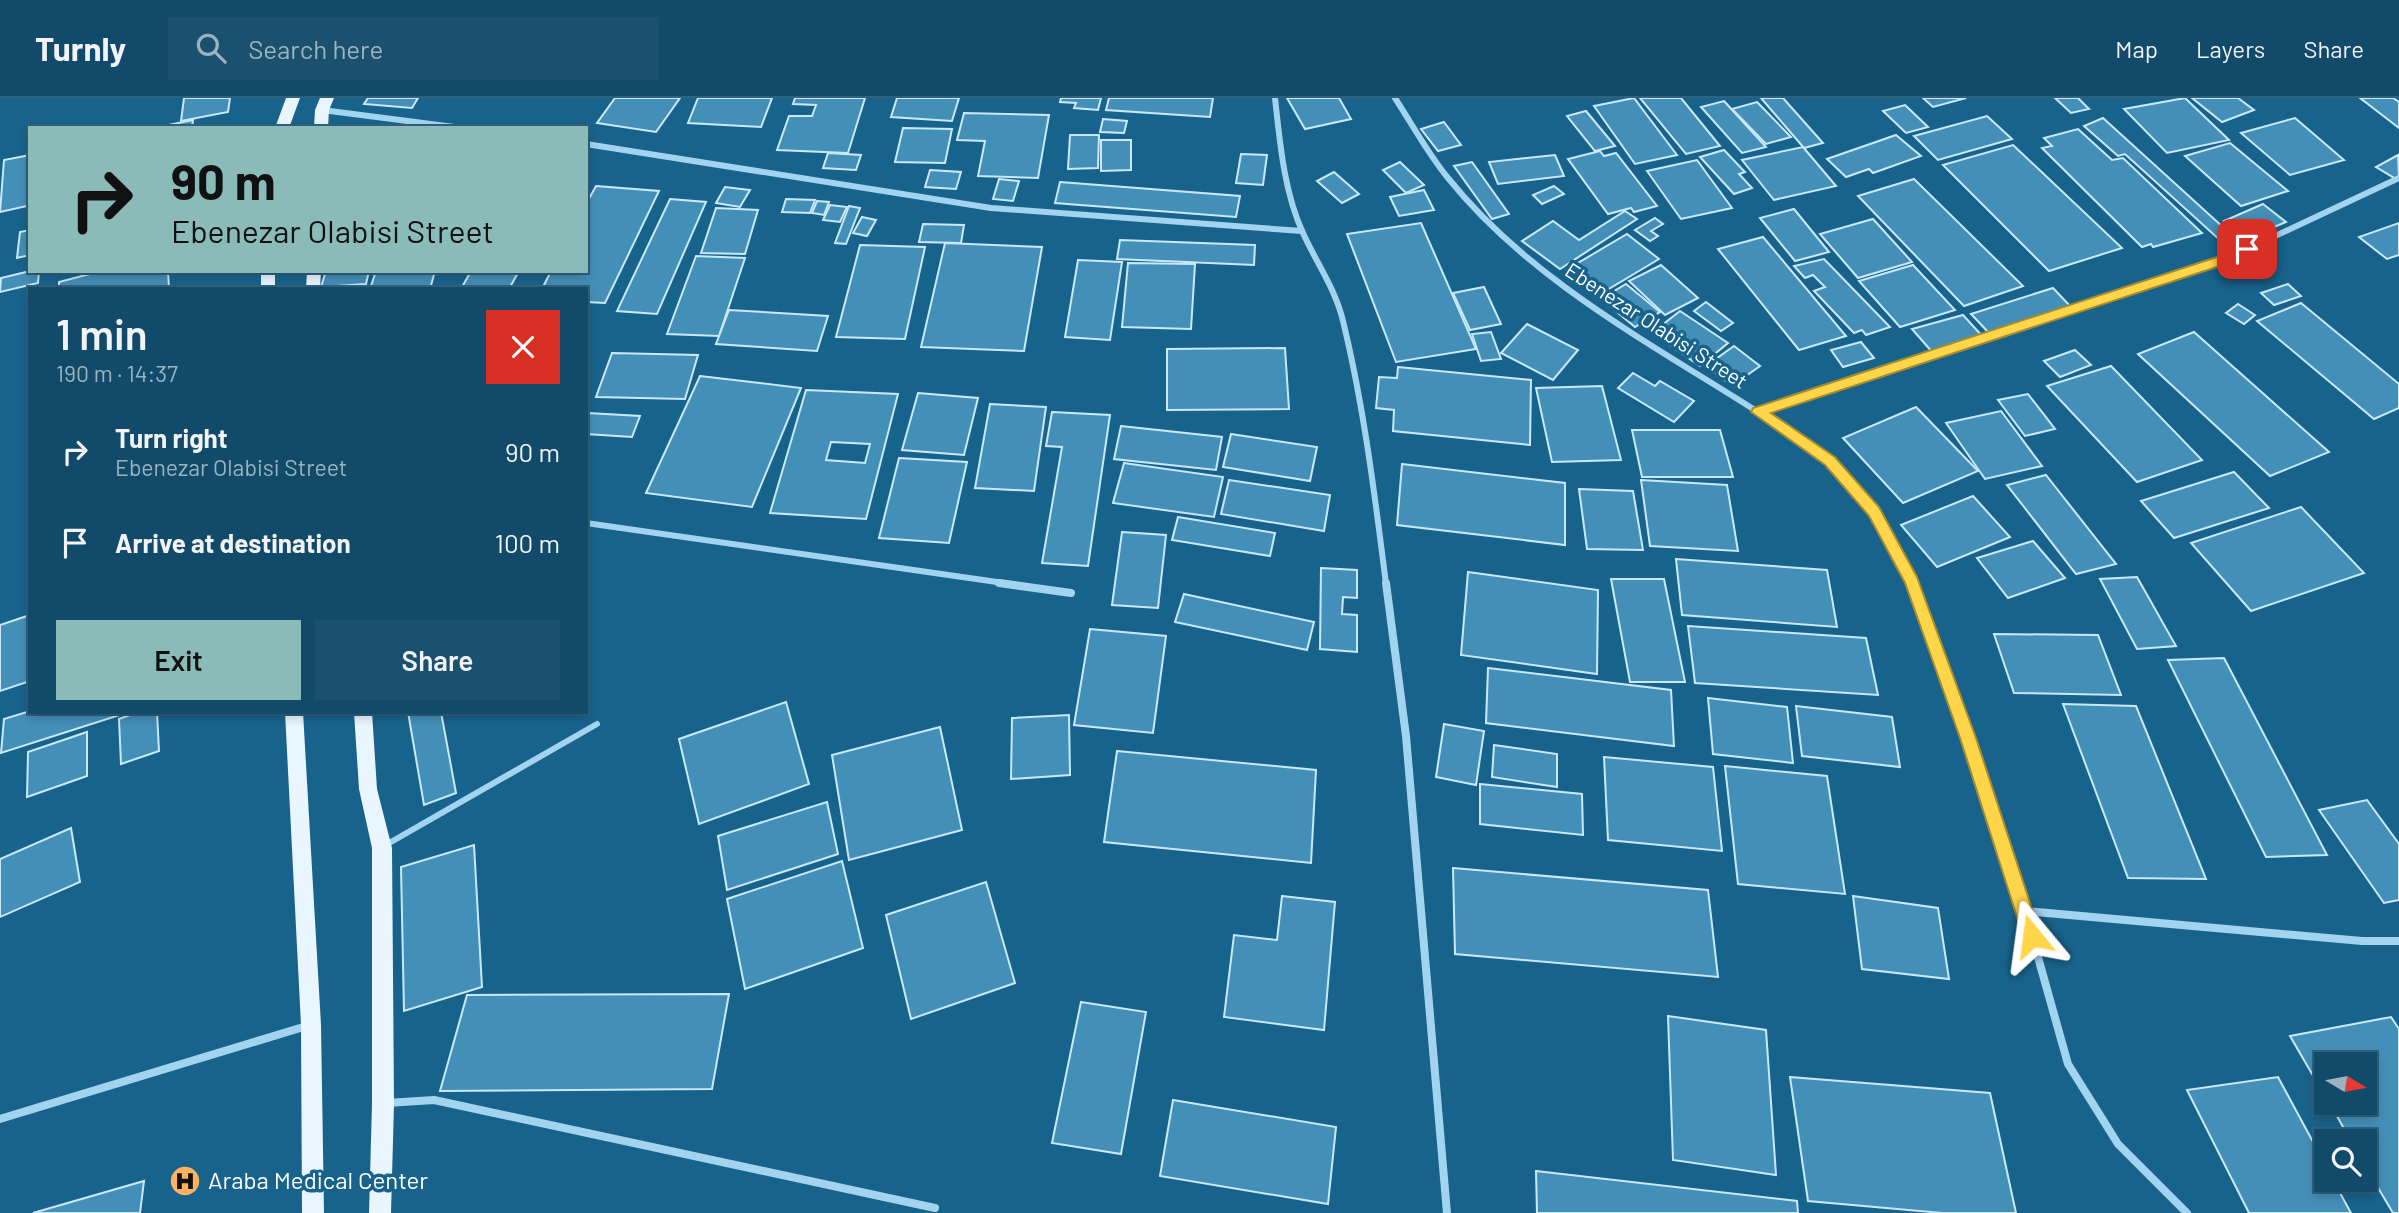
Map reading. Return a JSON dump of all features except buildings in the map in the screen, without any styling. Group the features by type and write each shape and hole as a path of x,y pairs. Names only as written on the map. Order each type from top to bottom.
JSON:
{"main road":[{"path":"283,126 292,98"},
{"path":"321,126 324,104"},
{"path":"294,714 311,1025 313,1213"},
{"path":"363,714 368,789 382,848 383,1104 380,1213"}],"street":[{"path":"1275,98 1282,160 1302,231 1328,281 1343,318 1375,496 1406,736 1447,1213"},
{"name":"Ebenezar Olabisi Street","path":"1395,98 1448,178 1517,250 1599,311 1758,412 2222,261 2399,178"},
{"path":"324,104 451,126"},
{"path":"588,144 991,208 1302,231"},
{"path":"1758,412 1830,461 1874,511 1912,582 1968,738 2025,911 2068,1065 2118,1144 2187,1213"},
{"path":"588,523 1071,593"},
{"path":"2025,911 2362,941 2399,941"},
{"path":"0,1119 311,1025"},
{"path":"383,1104 434,1100 935,1208"}],"lane":[{"path":"382,848 597,724"}],"place":[{"name":"Araba Medical Center","path":"185,1181"}],"route":[{"path":"2032,936 1968,738 1912,582 1874,511 1830,461 1758,412 2222,261 2247,249"}]}
